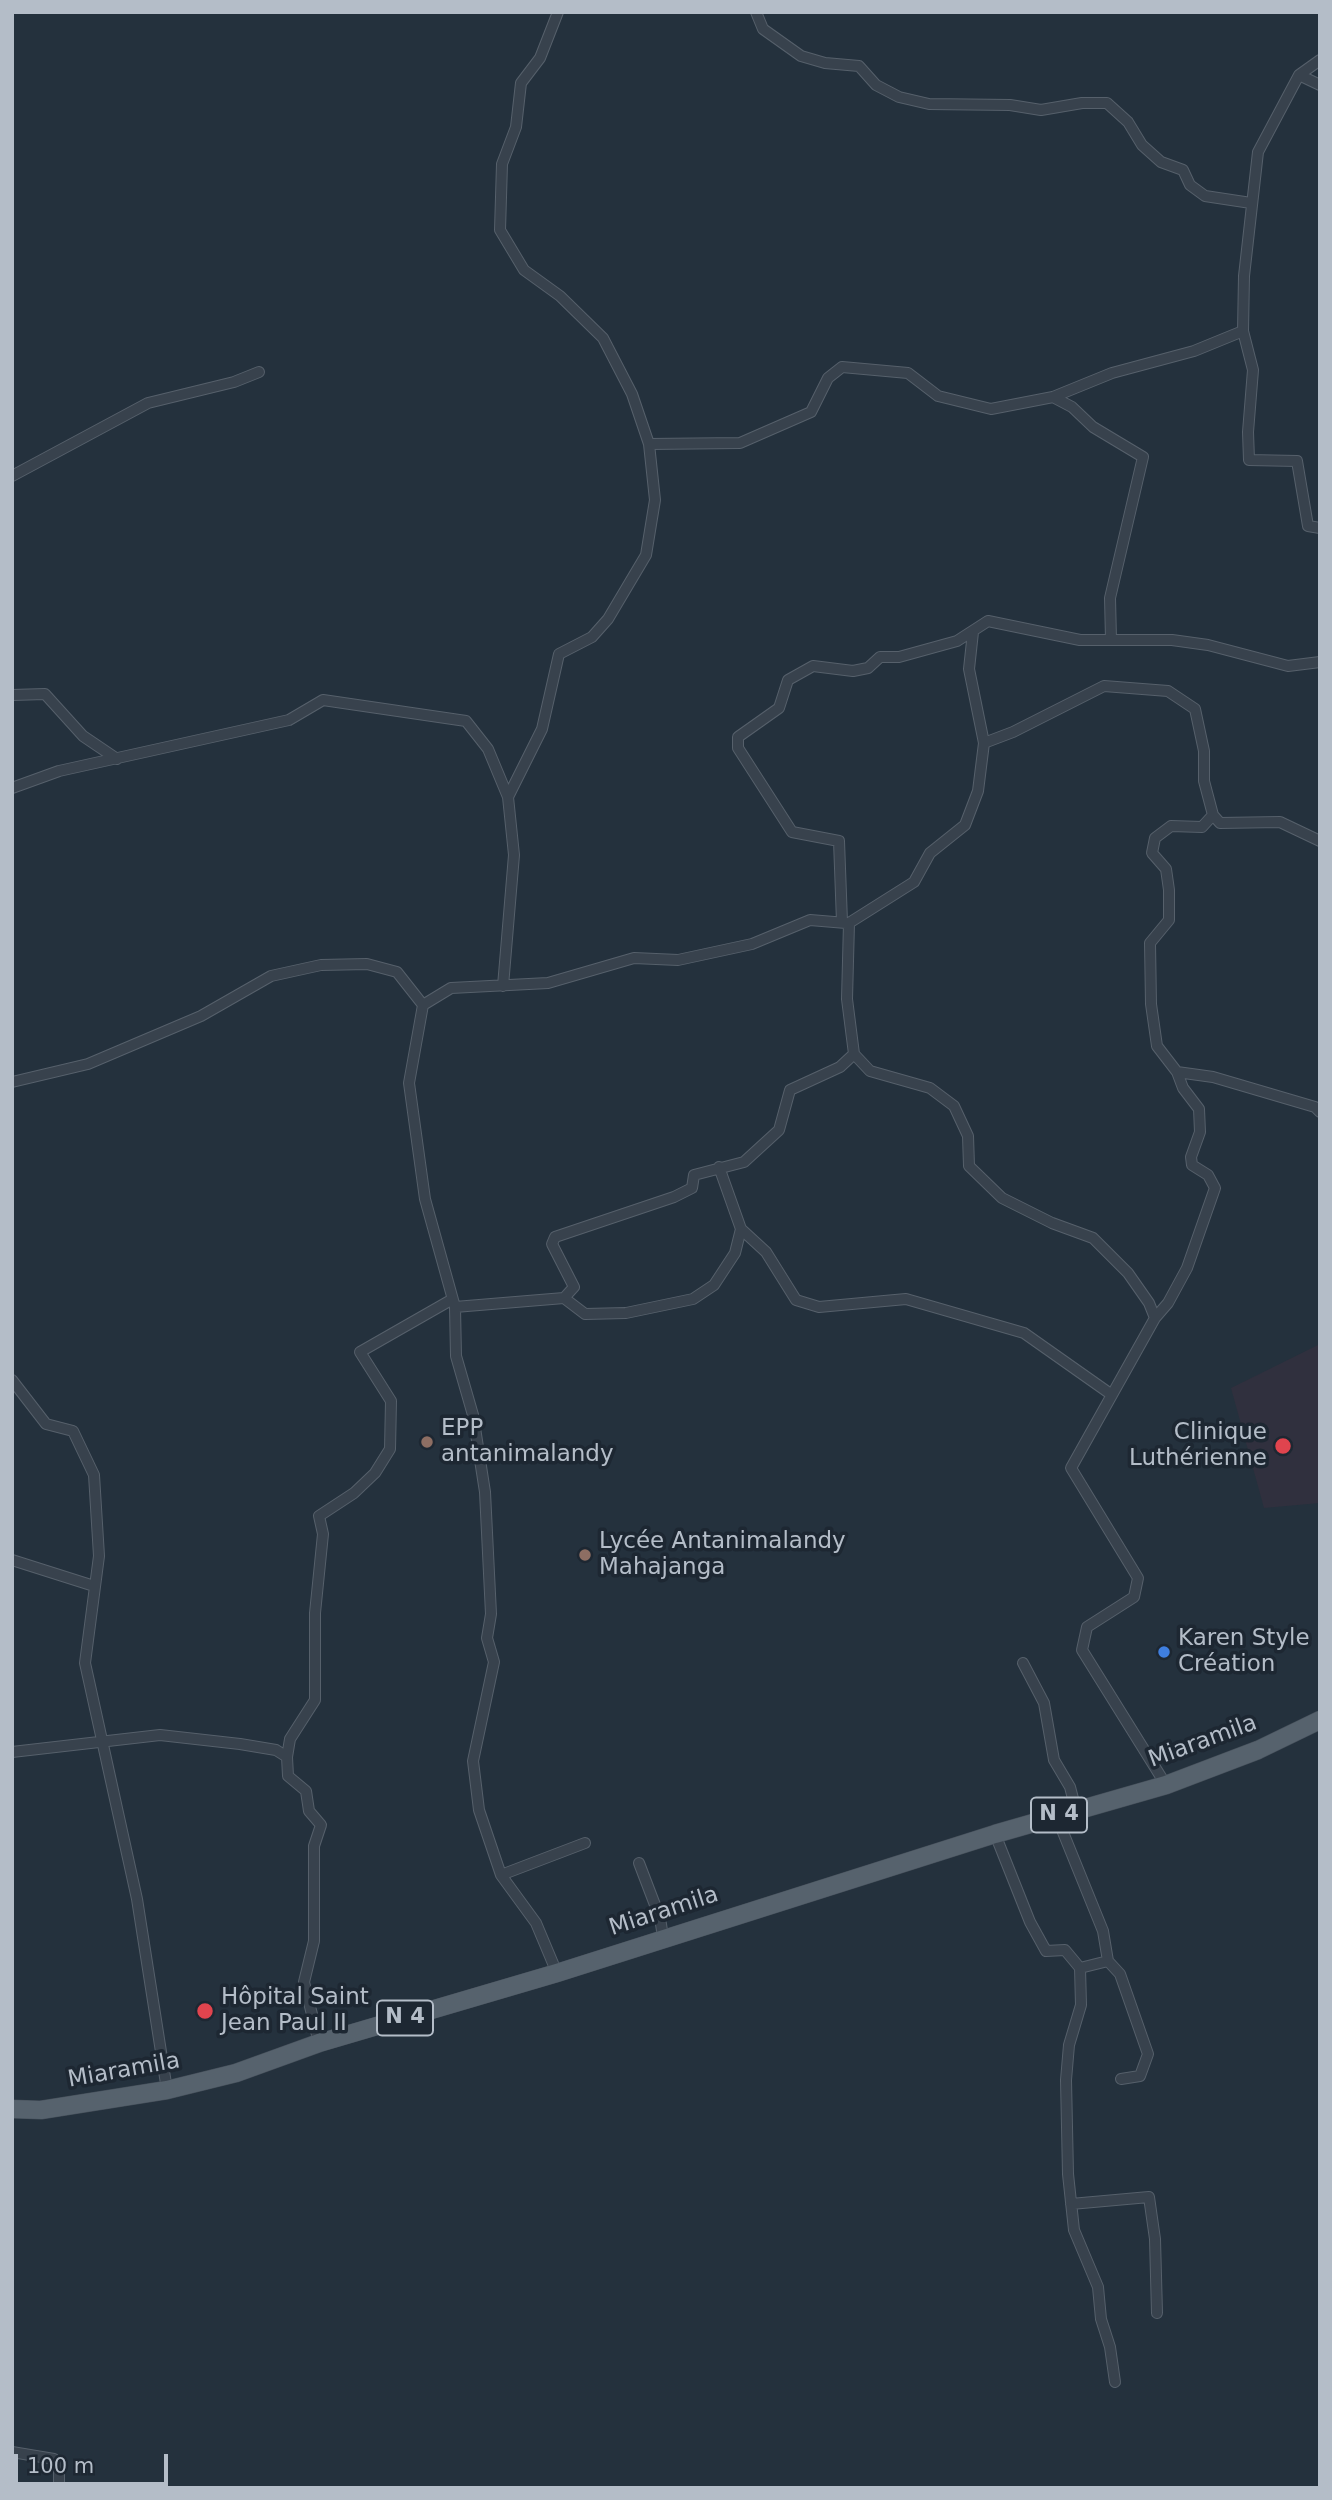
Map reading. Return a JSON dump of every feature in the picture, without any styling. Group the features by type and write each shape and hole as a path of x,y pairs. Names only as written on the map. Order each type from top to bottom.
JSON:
{"main road":[{"name":"Miaramila","path":"12,2109 41,2110 167,2090 236,2073 319,2043 557,1973 663,1937 1056,1815 1166,1784 1258,1750 1320,1720"}],"street":[{"path":"508,797 542,729 559,654 592,637 608,619 646,555 655,500 649,444 632,394 603,338 560,296 524,270 500,230 502,164 516,127 521,83 540,58 558,12"},
{"path":"756,12 763,29 801,56 825,63 859,66 876,85 899,97 929,104 1010,105 1041,110 1083,103 1107,103 1128,122 1142,145 1161,162 1183,170 1190,185 1205,195 1251,203"},
{"path":"1320,61 1299,75 1258,152 1244,276 1243,331 1253,370 1248,432 1249,460 1297,461 1308,526 1320,528"},
{"path":"1299,75 1320,85"},
{"path":"649,444 740,443 811,412 828,378 842,367 908,373 937,396 991,409 1053,397 1112,373 1194,351 1243,331"},
{"path":"12,476 148,403 234,382 259,372"},
{"path":"1053,397 1072,407 1093,428 1143,457 1110,598 1111,639"},
{"path":"1155,1318 1128,1273 1093,1238 1052,1223 1002,1198 969,1166 968,1136 954,1106 930,1088 870,1071 854,1054 848,999 846,923 839,841 792,832 738,748 738,737 779,708 788,680 813,666 853,671 868,668 880,657 899,657 957,640 988,621 1080,640 1172,640 1208,645 1288,666 1320,662"},
{"path":"423,1005 451,988 548,983 634,958 678,960 752,944 810,920 846,923 914,882 930,853 965,825 978,791 984,743 968,669 974,632"},
{"path":"984,743 1104,686 1168,691 1195,709 1203,751 1204,781 1213,815 1220,824 1280,822 1320,841"},
{"path":"12,695 45,694 83,736 117,759"},
{"path":"12,788 59,771 289,720 323,700 466,721 488,749 508,797 514,855 503,986"},
{"path":"1166,1784 1082,1650 1087,1627 1134,1597 1138,1578 1072,1468 1155,1318 1168,1303 1187,1268 1215,1188 1208,1175 1192,1165 1191,1157 1200,1132 1199,1109 1183,1088 1177,1072 1157,1046 1151,1004 1150,943 1169,920 1167,869 1152,853 1155,838 1171,826 1202,827 1213,815"},
{"path":"12,1082 88,1064 201,1016 271,976 321,965 367,964 397,972 423,1005 409,1083 425,1199 453,1304 456,1356 473,1415 485,1492 491,1614 487,1638 494,1662 473,1761 478,1810 501,1875 536,1923 557,1973"},
{"path":"564,1298 574,1287 552,1244 555,1237 692,1188 694,1175 744,1162 779,1130 790,1090 840,1067 854,1054"},
{"path":"1177,1072 1213,1076 1315,1107 1320,1112"},
{"path":"719,1167 741,1229 766,1252 796,1300 820,1307 906,1298 1024,1333 1112,1395"},
{"path":"319,2043 304,1982 314,1941 314,1846 321,1825 309,1811 306,1791 288,1776 287,1757 290,1739 315,1700 315,1613 323,1534 319,1516 354,1493 375,1473 390,1449 391,1401 360,1352 453,1304 564,1298 585,1314 626,1313 693,1299 713,1286 736,1253 741,1229"},
{"path":"12,1380 46,1424 73,1431 94,1475 99,1556 85,1663 137,1899 167,2090"},
{"path":"12,1560 94,1586"},
{"path":"1023,1663 1044,1703 1054,1760 1070,1787 1076,1810"},
{"path":"12,1752 160,1735 192,1737 276,1750 287,1757"},
{"path":"1056,1815 1102,1931 1108,1961 1120,1974 1148,2053 1140,2077 1121,2079"},
{"path":"995,1834 1030,1922 1046,1951 1065,1950 1080,1968 1082,2005 1069,2045 1066,2080 1071,2204 1074,2230 1098,2287 1101,2319 1110,2347 1115,2382"},
{"path":"501,1875 585,1843"},
{"path":"639,1863 660,1918 663,1937"},
{"path":"1080,1968 1108,1961"},
{"path":"1071,2204 1149,2197 1155,2239 1157,2313"},
{"path":"12,2452 54,2459 59,2467 59,2488"}],"shaded area":[{"name":"Clinique Luthérienne","path":"1320,1344 1320,1503 1264,1508 1231,1388"}],"place":[{"name":"EPP antanimalandy","path":"427,1442"},
{"name":"Clinique Luthérienne","path":"1283,1446"},
{"name":"Lycée Antanimalandy Mahajanga","path":"585,1555"},
{"name":"Karen Style Création","path":"1164,1652"},
{"name":"Hôpital Saint Jean Paul II","path":"205,2011"}]}
